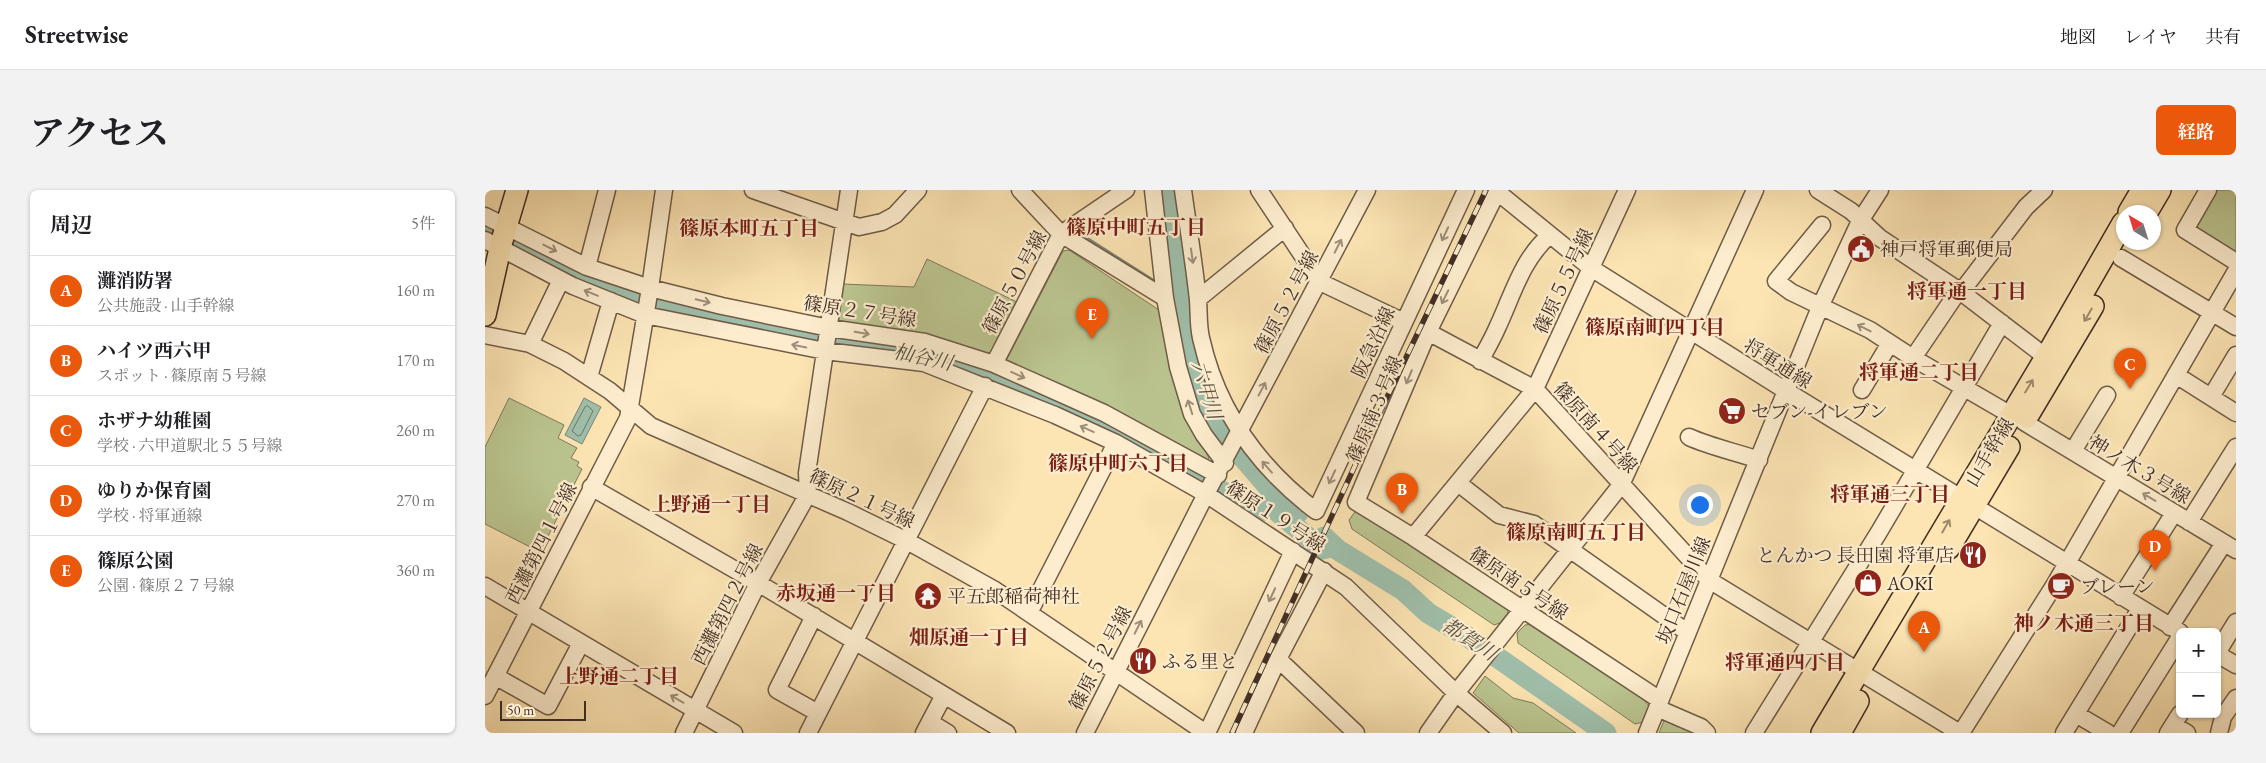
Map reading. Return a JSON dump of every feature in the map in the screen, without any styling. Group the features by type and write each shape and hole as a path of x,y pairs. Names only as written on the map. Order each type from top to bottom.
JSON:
{"main road":[{"path":"485,315 500,237 517,190"},
{"path":"2133,205 2141,190"},
{"path":"2151,205 2160,190"},
{"name":"山手幹線","path":"2017,418 2047,357 2116,235"},
{"name":"山手幹線","path":"1822,733 1864,675 2017,418 2125,250"},
{"name":"山手幹線","path":"1840,733 1864,675"}],"street":[{"path":"587,267 607,190"},
{"name":"西灘第四１号線","path":"485,696 628,418 664,190"},
{"path":"753,190 859,227 882,222 895,215 918,190"},
{"path":"808,494 807,473 849,190"},
{"path":"1019,190 1067,230 1165,297"},
{"name":"篠原５０号線","path":"994,364 1067,230 1126,190"},
{"name":"篠原１９号線","path":"1153,190 1165,297 1177,367 1192,414 1221,469"},
{"path":"1183,190 1198,299 1201,336 1211,372 1225,406 1239,432"},
{"path":"1259,190 1320,282 1404,322"},
{"name":"篠原５２号線","path":"1085,733 1206,494 1221,469 1367,190"},
{"name":"阪急沿線","path":"1239,432 1267,468 1290,491 1316,511 1466,190"},
{"name":"篠原５５号線","path":"1413,537 1535,389 1627,190"},
{"path":"1428,733 1499,638 1621,485 1755,190"},
{"path":"1818,190 1851,211 1880,238 1961,292 2047,357"},
{"name":"坂口石屋川線","path":"1647,733 1820,307 1860,221 1880,190"},
{"path":"1913,358 1955,296 1961,292 2026,207 2044,190"},
{"path":"2208,190 2185,230 2236,262"},
{"name":"将軍通線","path":"1497,191 1591,268 1787,392 2176,631"},
{"name":"篠原南３号線","path":"1356,502 1428,332 1497,191"},
{"name":"篠原２７号線","path":"485,216 500,237 561,280 645,315 825,351 924,363 985,386 1116,442 1206,494"},
{"name":"神ノ木３号線","path":"1822,225 1776,281 1791,292 1870,330 1913,358 2073,451 2230,546"},
{"path":"1198,299 1285,228"},
{"path":"1480,361 1535,247 1550,235"},
{"name":"篠原２７号線","path":"500,237 650,288 722,306 829,328 925,342 994,364 1104,413 1221,469"},
{"path":"2125,250 2212,314 2236,327"},
{"path":"1961,733 2055,584 2236,271"},
{"path":"530,344 561,280"},
{"path":"589,377 611,301"},
{"path":"1754,733 1811,642 2002,324"},
{"name":"篠原南４号線","path":"1428,332 1535,389 1709,580 1961,733"},
{"name":"篠原２１号線","path":"485,335 530,344 564,361 589,377 630,407 651,426 808,494 907,541 995,590 1207,733"},
{"path":"1861,390 1890,343"},
{"path":"2211,397 2236,355"},
{"path":"2176,375 2236,413"},
{"path":"808,733 985,386"},
{"path":"2073,451 2107,395"},
{"path":"1689,437 1707,445 1723,448 1759,460"},
{"path":"1029,613 1116,442"},
{"path":"2189,522 2233,457"},
{"path":"1458,483 1499,514 1534,524 1687,632"},
{"path":"591,487 855,640 944,695 988,728 1007,733"},
{"name":"西灘第四２号線","path":"684,733 758,583 808,494"},
{"name":"篠原１９号線","path":"1206,494 1346,587 1503,733"},
{"name":"篠原南５号線","path":"1356,502 1522,609 1658,704 1707,733"},
{"path":"2121,597 2174,512"},
{"path":"2179,628 2230,546"},
{"path":"1207,733 1293,551"},
{"path":"1244,733 1278,659 1324,571"},
{"path":"485,586 734,733"},
{"path":"2064,733 2139,609"},
{"path":"814,616 777,690 818,713"},
{"path":"2221,647 2236,622"},
{"path":"2120,733 2176,634"},
{"path":"495,676 548,706 581,643"},
{"path":"2221,656 2236,665"},
{"path":"1278,659 1356,733"},
{"path":"944,695 927,728 948,733"},
{"path":"2219,733 2223,717 2236,698"},
{"path":"2076,714 2107,733"}],"green space":[{"path":"2214,190 2230,190 2236,193 2236,255 2195,231 2194,224"},
{"path":"1069,250 1162,312 1182,407 1209,458 1207,461 1006,361 1063,251"},
{"path":"927,259 1017,302 991,356 836,321 843,284 914,287"},
{"path":"509,398 564,425 558,438 577,448 571,458 579,462 577,466 582,469 540,552 485,524 485,447"},
{"path":"1357,509 1507,607 1508,613 1500,623 1494,625 1352,529 1349,520"},
{"path":"1533,624 1643,699 1649,706 1643,722 1635,724 1518,643 1517,633 1525,625"},
{"path":"1485,676 1513,698 1533,703 1576,733 1519,733 1473,693"},
{"path":"1665,718 1699,733 1659,733"}],"water":[{"path":"584,398 601,407 582,444 565,435"}],"waterway":[{"name":"六甲川","path":"1167,190 1168,209 1200,383 1219,430 1269,488 1298,513"},
{"name":"杣谷川","path":"485,229 568,271 633,297 718,320 813,339 937,356 974,368 1138,443 1257,511 1274,509 1322,549 1333,546"},
{"path":"1073,230 1158,284"},
{"path":"1168,290 1185,300"},
{"name":"都賀川","path":"1324,537 1338,550 1403,590 1428,613 1468,637 1606,733"}],"railway":[{"path":"1232,733 1370,433 1486,190"}],"place":[{"name":"神戸将軍郵便局","path":"1861,249"},
{"name":"篠原公園","path":"1092,339"},
{"name":"ホザナ幼稚園","path":"2130,389"},
{"name":"セブン-イレブン","path":"1732,411"},
{"name":"ハイツ西六甲","path":"1402,514"},
{"name":"とんかつ 長田園 将軍店","path":"1973,555"},
{"name":"ゆりか保育園","path":"2155,571"},
{"name":"AOKI","path":"1868,583"},
{"name":"ブレーン","path":"2061,586"},
{"name":"平五郎稲荷神社","path":"928,596"},
{"name":"灘消防署","path":"1924,652"},
{"name":"ふる里と","path":"1143,661"}],"district":[{"name":"篠原中町五丁目","path":"1136,227"},
{"name":"篠原本町五丁目","path":"749,228"},
{"name":"将軍通一丁目","path":"1967,291"},
{"name":"篠原南町四丁目","path":"1655,327"},
{"name":"将軍通二丁目","path":"1919,372"},
{"name":"篠原中町六丁目","path":"1118,463"},
{"name":"将軍通三丁目","path":"1890,494"},
{"name":"上野通一丁目","path":"711,504"},
{"name":"篠原南町五丁目","path":"1576,532"},
{"name":"赤坂通一丁目","path":"836,593"},
{"name":"神ノ木通三丁目","path":"2084,623"},
{"name":"畑原通一丁目","path":"969,637"},
{"name":"将軍通四丁目","path":"1785,662"},
{"name":"上野通二丁目","path":"619,676"}]}
